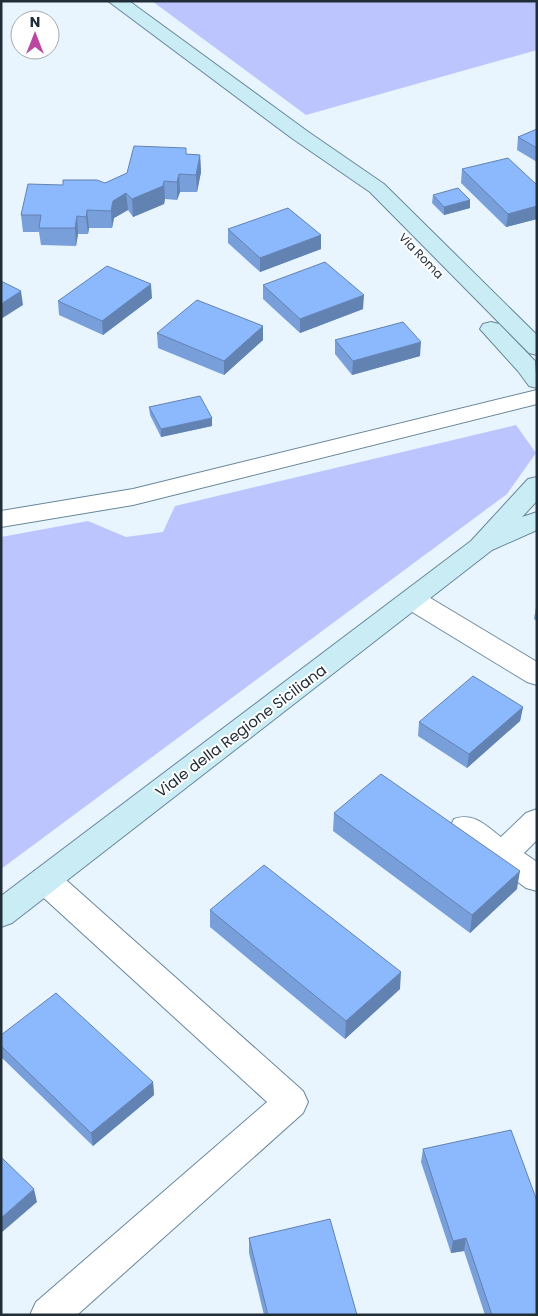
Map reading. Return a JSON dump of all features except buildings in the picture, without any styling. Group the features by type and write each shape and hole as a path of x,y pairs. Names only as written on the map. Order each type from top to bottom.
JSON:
{"street":[{"name":"Via Roma","path":"118,1 300,135 377,188 537,348"},
{"name":"Via Roma","path":"300,135 406,240 527,366 537,380"},
{"path":"1,519 133,497 537,397"},
{"path":"480,547 537,485"},
{"path":"480,547 537,520"},
{"name":"Viale della Regione Siciliana","path":"1,914 480,547"},
{"path":"413,600 537,675"},
{"path":"503,854 537,821"},
{"path":"465,827 537,879"},
{"path":"45,880 291,1102 49,1315"}],"shaded area":[{"path":"152,1 537,1 537,50 306,115"},
{"path":"516,425 536,453 507,494 1,869 1,537 88,521 126,537 163,532 175,506"}]}
